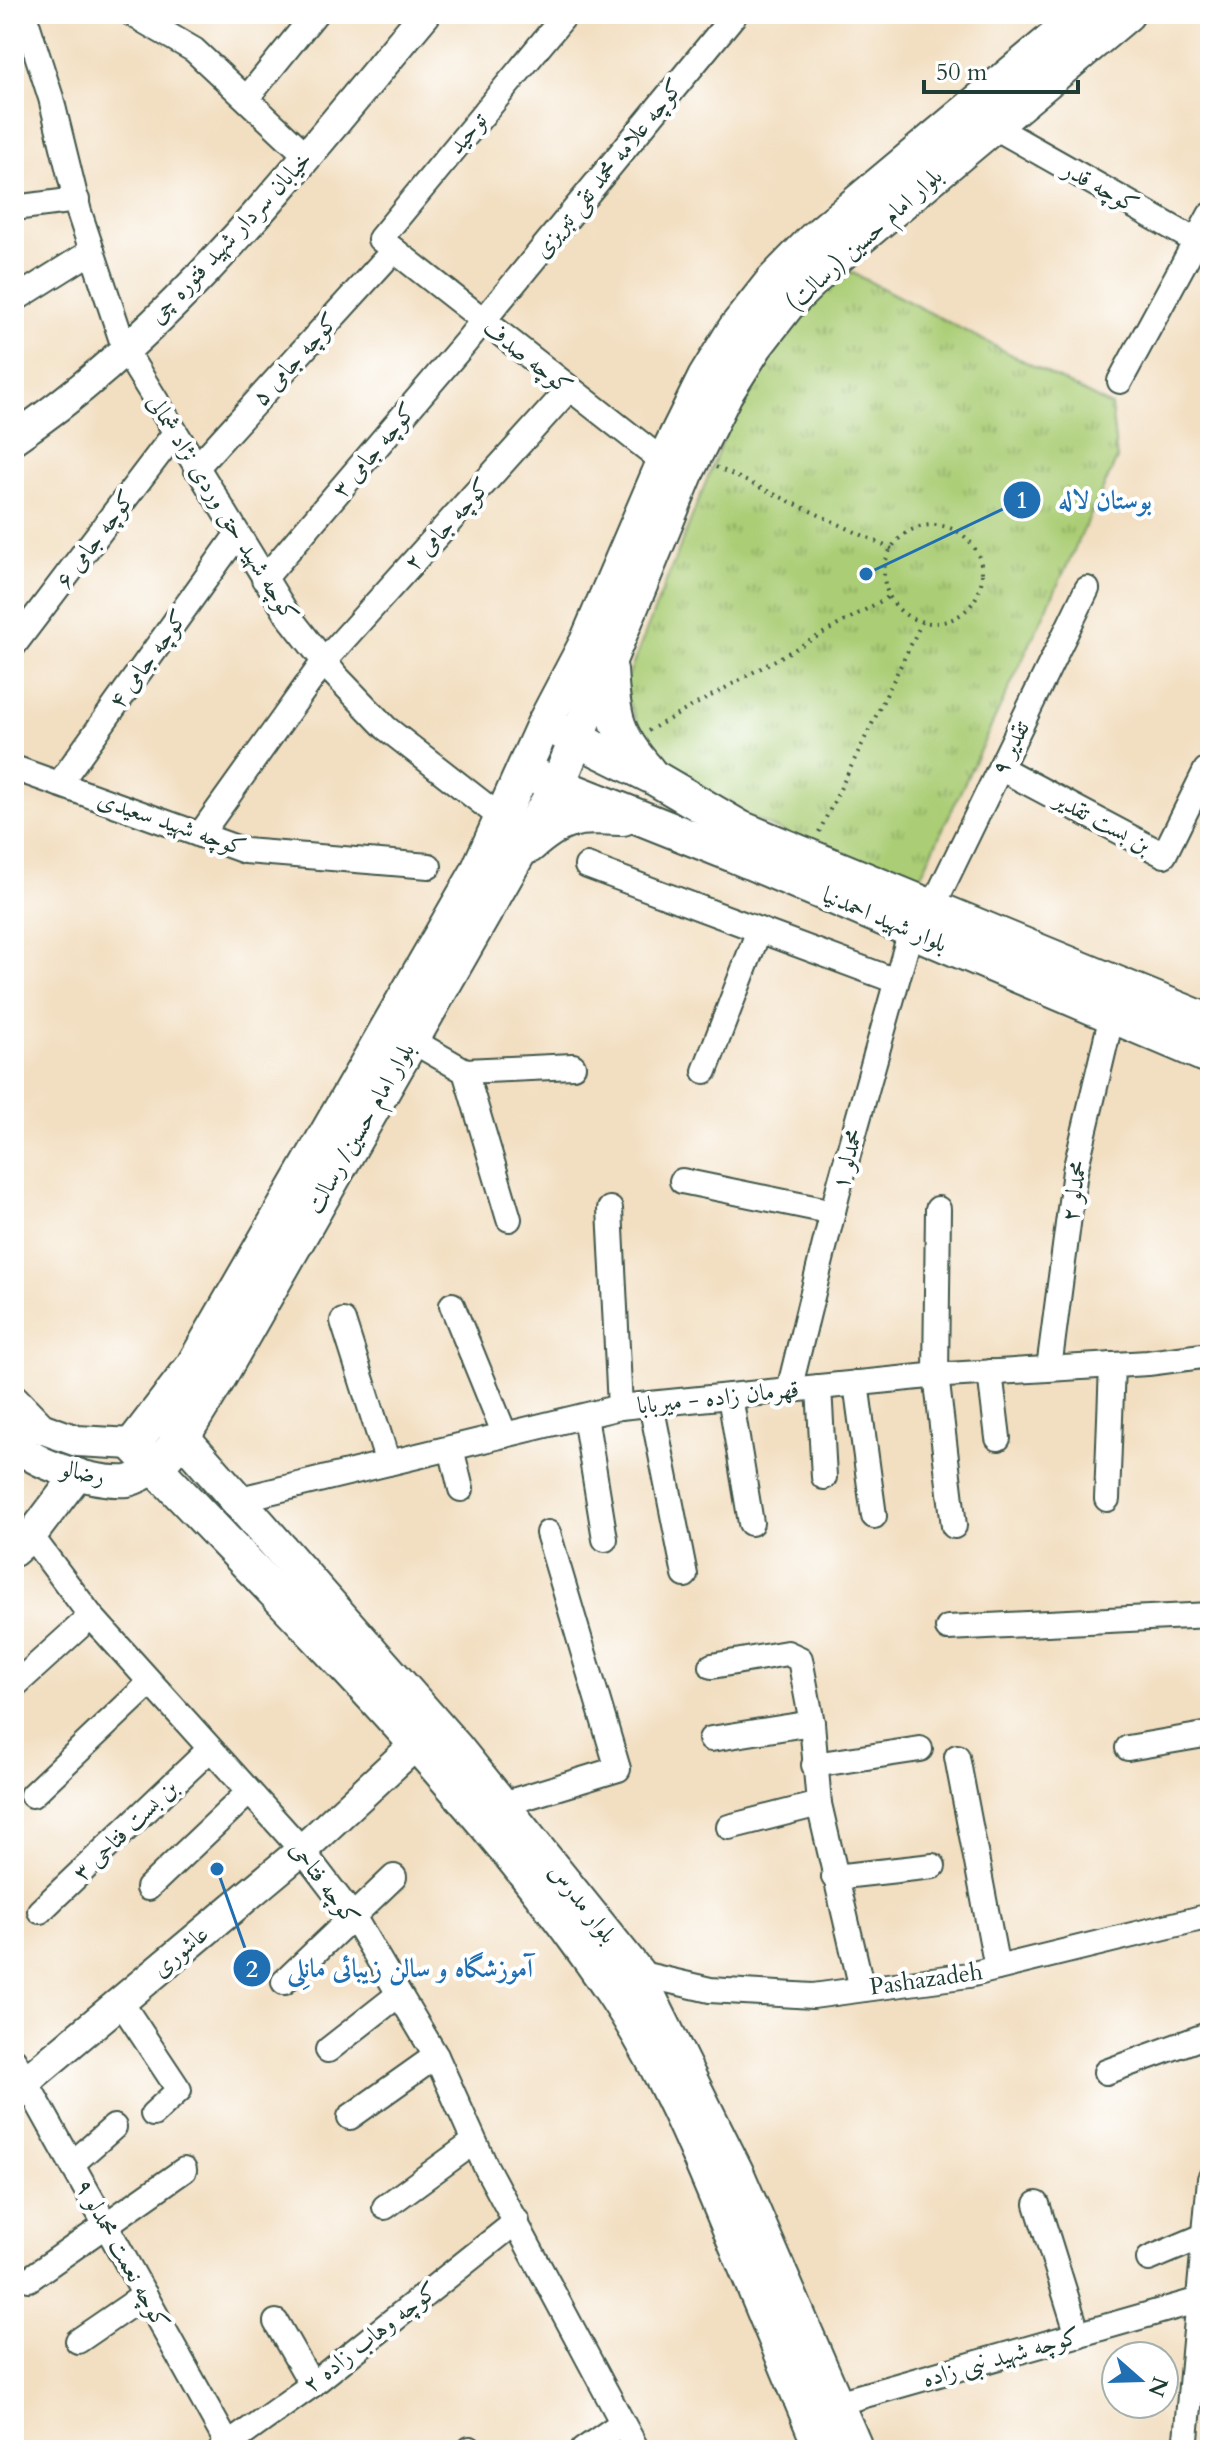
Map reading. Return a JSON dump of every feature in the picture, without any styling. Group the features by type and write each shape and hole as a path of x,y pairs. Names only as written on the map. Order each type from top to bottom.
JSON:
{"main road":[{"name":"بلوار امام حسین (رسالت)","path":"558,784 609,662 705,378 735,329 772,282 814,239 1083,14"},
{"name":"بلوار امام حسین (رسالت)","path":"525,773 544,724 679,460 756,345 788,304 832,261 1127,14"},
{"path":"609,662 613,716 626,743 653,777"},
{"name":"بلوار شهید احمدنیا","path":"544,724 653,777 740,828 808,856 921,919 1112,1015 1210,1057"},
{"name":"بلوار شهید احمدنیا","path":"525,773 639,819 1210,1022"},
{"name":"بلوار امام حسین/ رسالت","path":"171,1424 193,1366 477,873 525,773"},
{"name":"بلوار امام حسین/ رسالت","path":"145,1456 171,1424 411,1040 558,784"},
{"path":"520,854 553,824 589,816 639,819"},
{"name":"بلوار مدرس","path":"171,1424 492,1813 637,1973 736,2172 826,2387 837,2403 856,2450"},
{"name":"بلوار مدرس","path":"145,1456 415,1745 492,1813 545,1900 615,1995 661,2074 822,2450"}],"street":[{"name":"کوچه شهید حق وردی نژاد شمالی","path":"24,14 51,98 92,251 125,350 264,579 335,675 386,728 504,820"},
{"path":"132,14 194,50 306,155"},
{"path":"247,98 315,14"},
{"name":"خیابان سردار شهید فتوره چی","path":"14,438 46,417 125,350 260,211 425,14"},
{"name":"توحید","path":"394,250 380,239 566,14"},
{"name":"کوچه علامه محمد تقی تبریزی","path":"483,322 735,14"},
{"name":"کوچه قدر","path":"993,126 1203,245"},
{"path":"14,208 77,200"},
{"path":"1120,381 1203,245 1210,215"},
{"name":"کوچه صدف","path":"394,250 569,389 679,460"},
{"name":"کوچه جامی ۵","path":"196,468 394,250"},
{"path":"14,300 92,251"},
{"name":"کوچه جامی ۳","path":"264,579 483,322"},
{"name":"کوچه جامی ۲","path":"200,835 325,660 569,389"},
{"name":"کوچه جامی ۶","path":"14,645 175,433"},
{"name":"کوچه جامی ۴","path":"59,784 237,535"},
{"name":"۹ تقدیر","path":"921,919 1000,768 1087,589"},
{"name":"کوچه شهید سعیدی","path":"14,768 245,851 429,866"},
{"name":"بن بست تقدیر","path":"1000,768 1164,855 1206,770"},
{"path":"587,866 896,981"},
{"name":"محمدلو ۱","path":"789,1390 833,1212 896,981 921,919"},
{"path":"705,1071 759,930"},
{"name":"محمدلو ۲","path":"1049,1368 1075,1171 1112,1015"},
{"path":"411,1040 465,1071 573,1066"},
{"path":"465,1071 509,1219"},
{"path":"682,1181 833,1212"},
{"path":"610,1209 620,1407"},
{"path":"938,1209 936,1375 954,1526"},
{"path":"452,1305 505,1435"},
{"path":"343,1321 388,1463"},
{"name":"قهرمان زاده - میربابا","path":"236,1500 620,1407 936,1375 1112,1365 1210,1355"},
{"path":"1107,1499 1112,1365"},
{"path":"990,1372 998,1438"},
{"path":"856,1383 874,1516"},
{"path":"819,1387 824,1477"},
{"path":"730,1396 751,1523"},
{"name":"رضالو","path":"14,1400 41,1428 77,1441 145,1456 129,1481 78,1474 22,1452 14,1442"},
{"path":"651,1404 685,1575"},
{"path":"585,1416 605,1539"},
{"path":"451,1448 461,1489"},
{"path":"22,1543 78,1474"},
{"path":"492,1813 618,1769 548,1533"},
{"name":"کوچه فتاحی","path":"22,1543 302,1850 354,1918 436,2056 474,2142 637,2450"},
{"path":"948,1628 1210,1615"},
{"path":"14,1686 91,1616"},
{"path":"712,1666 787,1653 800,1659 812,1723 819,1804 862,1989"},
{"path":"32,1795 149,1684"},
{"path":"711,1739 812,1723"},
{"path":"1128,1748 1210,1734"},
{"name":"عاشوری","path":"18,2077 120,2001 302,1850 415,1745"},
{"name":"بن بست فتاحی ۳","path":"40,1911 210,1749"},
{"path":"814,1765 920,1749"},
{"path":"957,1757 997,1968"},
{"path":"148,1888 249,1792"},
{"path":"729,1827 819,1804"},
{"path":"834,1877 933,1866"},
{"path":"284,1982 394,1877"},
{"name":"Pashazadeh","path":"637,1973 710,1990 813,1996 997,1968 1210,1916"},
{"path":"328,2050 398,1995"},
{"path":"120,2001 179,2090 153,2114"},
{"path":"1106,2072 1210,2034"},
{"path":"350,2117 436,2056"},
{"name":"کوچه نعمت محمدلو ۹","path":"18,2077 73,2163 227,2448"},
{"path":"73,2163 114,2127"},
{"path":"385,2207 474,2142"},
{"path":"29,2279 184,2170"},
{"path":"1185,2450 1205,2298 1210,2179"},
{"path":"1037,2204 1078,2335"},
{"name":"کوچه وهاب زاده ۲","path":"227,2448 312,2385 517,2221"},
{"path":"1149,2259 1206,2235"},
{"path":"78,2341 145,2295"},
{"name":"کوچه شهید نبی زاده","path":"837,2403 1205,2298"},
{"path":"276,2322 312,2385"},
{"path":"583,2450 622,2423"}],"path":[{"path":"679,460 892,549"},
{"path":"937,524 953,528 977,550 982,581 967,610 938,623 922,622 907,615 890,596 884,574 892,549 906,533 937,524"},
{"path":"626,743 890,596"},
{"path":"808,856 922,622"}],"green space":[{"path":"845,269 1111,406 1117,459 916,886 704,799 674,774 654,751 638,725 623,689 734,412 763,358 798,315"}],"place":[{"name":"بوستان لاله","path":"866,574"},
{"name":"آموزشگاه و سالن زیبائی مانِلی","path":"217,1869"}]}
